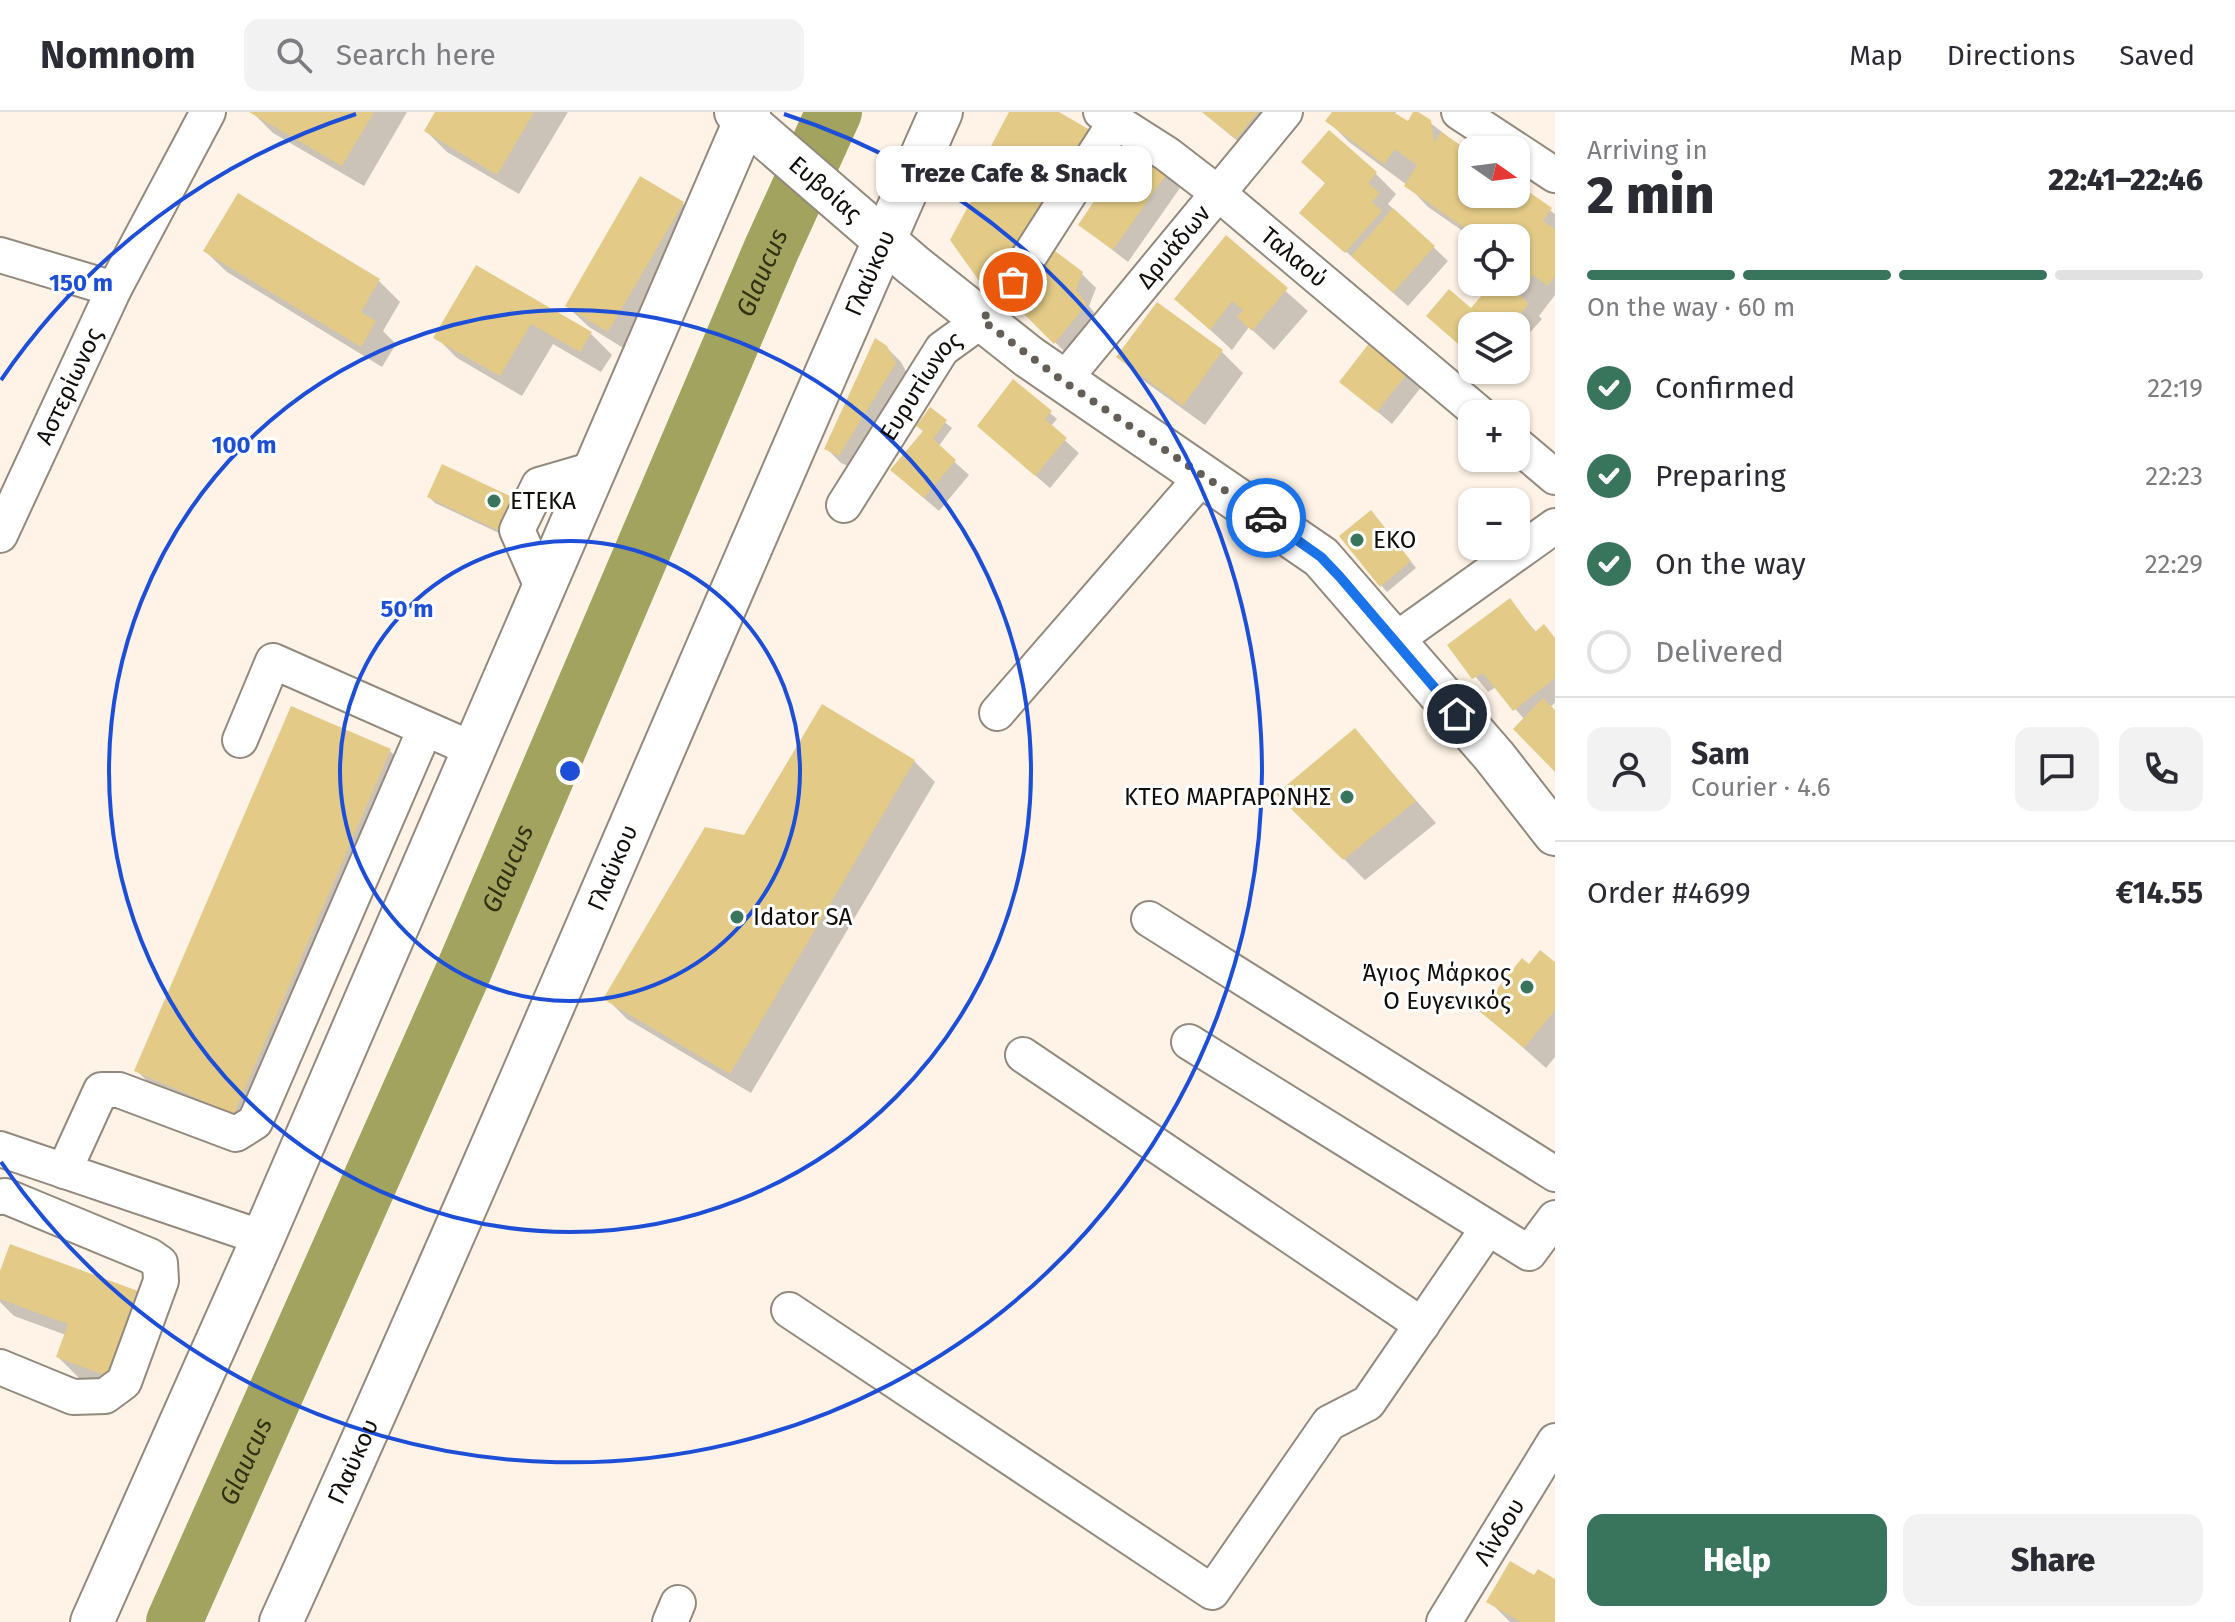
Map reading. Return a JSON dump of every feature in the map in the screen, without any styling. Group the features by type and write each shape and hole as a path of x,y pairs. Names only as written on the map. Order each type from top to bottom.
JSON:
{"main road":[{"name":"Γλαύκου","path":"281,1622 369,1429 873,231 941,112"},
{"name":"Ευβοίας","path":"749,121 873,231 982,320 1063,381 1321,557 1555,834"},
{"path":"92,1622 263,1238 542,587 749,121"}],"street":[{"name":"Αστερίωνος","path":"0,535 114,289 208,112"},
{"name":"Δρυάδων","path":"1063,381 1285,112"},
{"path":"1459,112 1555,175"},
{"name":"Ταλαού","path":"1108,116 1219,194 1463,400"},
{"name":"Ευρυτίωνος","path":"844,505 942,349 982,320 1013,282 1108,116"},
{"path":"0,255 114,289"},
{"path":"1530,456 1555,477"},
{"path":"997,713 1203,476"},
{"path":"1394,641 1555,526"},
{"path":"240,740 273,661 472,749"},
{"path":"64,1171 101,1090 119,1090 236,1134 255,1122 425,729"},
{"path":"1149,919 1555,1174"},
{"path":"1189,1042 1529,1253 1555,1218"},
{"path":"1023,1055 1422,1325"},
{"path":"0,1149 263,1238"},
{"path":"0,1197 5,1196 150,1256 160,1263 161,1281 124,1382 105,1396 73,1397 0,1367"},
{"path":"150,1256 169,1206"},
{"path":"789,1310 1212,1592 1329,1423 1368,1403 1488,1228"},
{"name":"Λίνδου","path":"1444,1622 1555,1441"}],"building":[{"path":"249,112 374,112 342,166"},
{"path":"435,112 534,112 497,175 424,131"},
{"path":"1009,112 1059,112 1090,130 1070,163 1043,147 1033,163 1062,180 987,292 950,240 977,190 971,184"},
{"path":"1202,112 1258,112 1236,139"},
{"path":"1332,112 1393,112 1408,121 1413,112 1418,112 1431,120 1434,143 1441,132 1458,144 1458,208 1530,208 1530,193 1552,208 1543,221 1555,229 1555,276 1548,286 1533,275 1530,279 1530,224 1459,224 1404,186 1417,165 1395,149 1384,164 1325,121"},
{"path":"1329,130 1377,172 1368,183 1380,193 1372,202 1382,211 1345,253 1299,213 1325,183 1301,162"},
{"path":"1121,139 1168,172 1113,250 1078,225 1103,188 1092,179"},
{"path":"640,176 684,202 608,332 565,306"},
{"path":"238,193 380,279 361,312 376,321 361,347 203,251"},
{"path":"1393,208 1435,246 1393,293 1351,256"},
{"path":"1226,235 1288,288 1252,331 1237,317 1243,310 1232,301 1210,330 1174,299"},
{"path":"1051,248 1083,272 1076,290 1087,304 1054,344 1019,309"},
{"path":"476,265 592,332 580,352 531,324 500,376 433,338"},
{"path":"1449,289 1471,308 1481,296 1521,296 1529,304 1522,312 1458,312 1458,344 1426,316"},
{"path":"1157,302 1223,350 1183,406 1116,357"},
{"path":"875,338 887,346 896,363 839,456 824,449"},
{"path":"1371,341 1409,371 1377,412 1339,382"},
{"path":"1013,379 1052,411 1045,419 1067,438 1035,476 977,426"},
{"path":"930,407 947,420 933,439 956,460 924,498 890,470 923,431 916,426"},
{"path":"442,464 523,502 508,535 427,497"},
{"path":"1371,510 1411,561 1380,587 1339,536"},
{"path":"1510,598 1535,632 1544,624 1555,638 1555,678 1513,711 1483,673 1472,679 1447,645"},
{"path":"1543,698 1555,710 1555,772 1513,729"},
{"name":"Idator SA","path":"822,704 915,760 730,1074 603,999 705,827 744,835"},
{"path":"291,706 391,749 234,1114 134,1071"},
{"name":"ΚΤΕΟ ΜΑΡΓΑΡΩΝΗΣ","path":"1355,728 1416,801 1343,860 1276,794"},
{"name":"Άγιος Μάρκος Ο Ευγενικός","path":"1540,950 1555,962 1555,1010 1524,1048 1479,1011 1522,958 1529,964"},
{"path":"10,1244 138,1291 107,1376 56,1357 68,1324 0,1299 0,1271"},
{"path":"1510,1561 1534,1575 1538,1569 1555,1579 1555,1622 1521,1622 1486,1602"}],"waterway":[{"name":"Glaucus","path":"174,1622 464,970 772,248 834,112"}],"way so far":[{"path":"1013,282 982,320 1063,381 1266,518"}],"place":[{"name":"Treze Cafe & Snack","path":"1013,282"},
{"name":"ΕΤΕΚΑ","path":"494,501"},
{"name":"ΕΚΟ","path":"1357,540"},
{"name":"ΚΤΕΟ ΜΑΡΓΑΡΩΝΗΣ","path":"1347,797"},
{"name":"Idator SA","path":"737,917"},
{"name":"Άγιος Μάρκος Ο Ευγενικός","path":"1527,987"}],"route":[{"path":"1266,518 1321,557 1457,714"}]}
